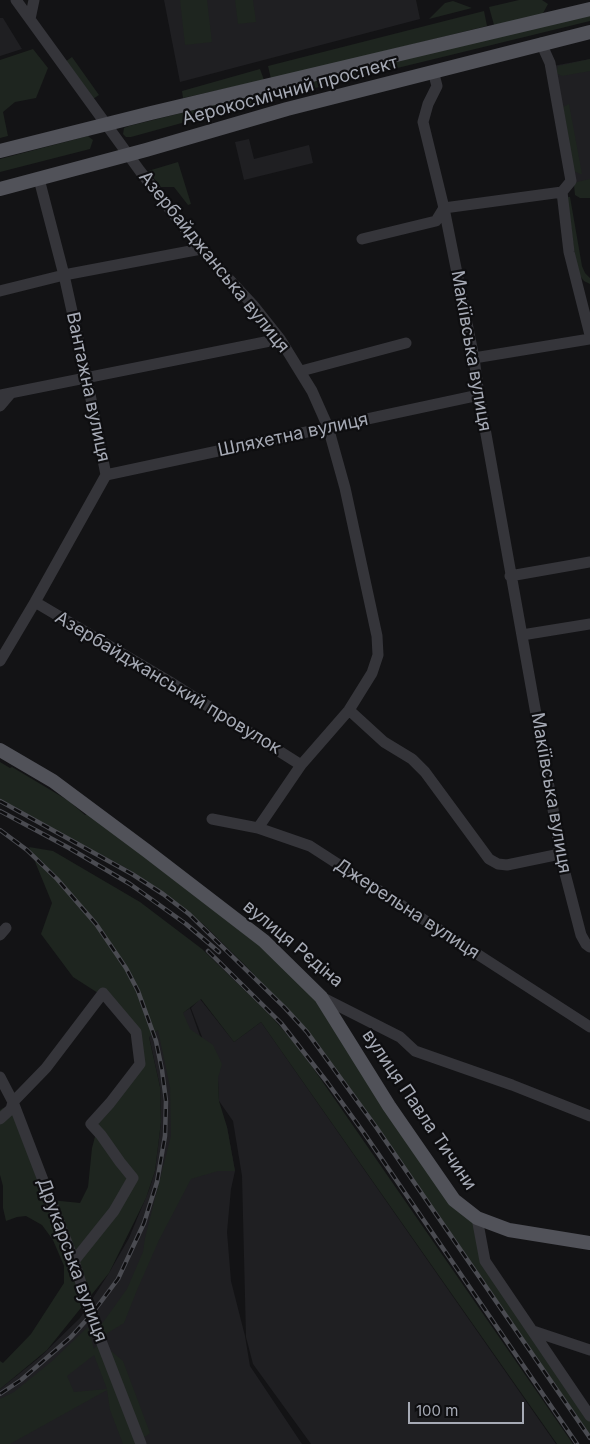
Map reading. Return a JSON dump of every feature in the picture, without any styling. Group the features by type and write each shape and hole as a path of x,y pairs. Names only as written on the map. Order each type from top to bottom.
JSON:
{"main road":[{"name":"Аерокосмічний проспект","path":"0,151 151,113 590,9"},
{"name":"Аерокосмічний проспект","path":"0,189 129,155 235,123 541,43 590,32"},
{"name":"вулиця Рєдіна","path":"0,750 53,781 147,851 264,942 321,997"},
{"name":"вулиця Павла Тичини","path":"321,997 389,1106 454,1200 477,1218 509,1230 590,1243"}],"street":[{"name":"Азербайджанська вулиця","path":"16,0 129,155 201,249 253,305 280,339 312,390 328,427 345,488 377,636 378,655 372,673 349,710 301,765 258,828"},
{"path":"30,19 34,0"},
{"path":"362,239 436,221 444,208 562,192 571,181 550,63 541,43"},
{"name":"Макіївська вулиця","path":"433,71 437,86 428,104 423,122 444,208 474,358 510,576 560,854 581,935 590,947"},
{"name":"Вантажна вулиця","path":"0,661 106,475 64,275 39,178"},
{"path":"562,192 568,252 590,335"},
{"path":"0,291 64,275 201,249"},
{"path":"0,406 6,394 280,339"},
{"path":"474,358 590,339"},
{"path":"301,372 406,342"},
{"name":"Шляхетна вулиця","path":"106,475 479,395"},
{"path":"510,576 590,562"},
{"name":"Азербайджанський провулок","path":"35,602 170,682 301,765"},
{"path":"522,635 590,624"},
{"path":"349,710 384,742 412,759 425,772 488,859 498,864 507,864 560,854"},
{"name":"Джерельна вулиця","path":"212,819 258,828 310,846 590,1027"},
{"path":"0,1119 11,1109 13,1102 46,1068 103,993 136,1032 140,1064 110,1104 90,1124 101,1134 120,1162 134,1178 114,1211 74,1261"},
{"name":"вулиця Рєдіна","path":"321,997 400,1037 415,1051 512,1085 590,1116"},
{"name":"Друкарська вулиця","path":"0,1077 13,1102 74,1261 91,1315 141,1444"},
{"path":"477,1218 485,1261 590,1416"},
{"path":"533,1331 590,1350"}],"shaded area":[{"path":"164,0 416,0 420,19 180,82"},
{"path":"180,0 207,0 212,42 185,45"},
{"path":"235,0 253,0 256,22 238,24"},
{"path":"519,0 542,0 548,4 542,15 494,25 489,7"},
{"path":"453,1 472,8 429,19 445,3"},
{"path":"484,11 487,26 271,79 268,66"},
{"path":"590,15 590,21 258,102 131,137 126,137 123,134 124,128 129,126 351,71"},
{"path":"0,18 3,18 22,49 0,56"},
{"path":"33,49 48,68 36,98 15,102 3,112 8,136 0,138 0,60"},
{"path":"72,57 99,95 93,99 65,62"},
{"path":"590,59 590,191 576,194 553,66"},
{"path":"590,59 590,71 562,76 556,73 558,66"},
{"path":"260,69 264,80 183,98 182,91"},
{"path":"569,104 582,174 574,171 563,107"},
{"path":"88,136 93,140 90,149 0,172 0,159"},
{"path":"249,139 254,159 309,145 313,163 244,180 235,142"},
{"path":"178,162 191,204 188,205 174,187 161,187 148,171"},
{"path":"590,179 590,198 580,198 575,195 574,185 577,182"},
{"path":"567,197 570,197 582,266 590,278 590,284 580,276 575,257"},
{"path":"0,762 10,768 12,767 69,801 85,815 87,814 103,825 272,955 318,998 454,1200 477,1218 485,1261 590,1415 590,1435 372,1119 306,1030 245,965 203,924 128,869 0,801"},
{"path":"29,847 53,851 140,902 202,949 270,1015 299,1048 573,1444 557,1444 261,1022 234,1042 201,999 183,1013 190,1029 213,1045 222,1064 218,1078 219,1101 227,1127 235,1171 218,1171 191,1179 159,1240 124,1323 101,1337 99,1328 127,1289 143,1252 171,1136 170,1087 158,1030 149,1037 160,1087 161,1122 155,1171 146,1198 109,1273 47,1350 0,1389 0,1361 3,1363 31,1334 64,1283 64,1266 53,1240 42,1225 26,1216 6,1221 3,1208 3,1186 0,1175 0,1110 3,1108 17,1111 51,1200 80,1203 88,1187 92,1148 100,1118 140,1064 137,1045 117,1010 98,993 73,977 41,934 52,903"},
{"path":"200,999 234,1042 261,1022 556,1444 311,1444 253,1364 246,1337 242,1176 233,1121 219,1101 218,1081 216,1104 227,1127 235,1171 231,1189 227,1232 231,1281 245,1336 250,1366 302,1444 0,1444 0,1389 40,1357 80,1318 129,1238 155,1171 161,1122 160,1087 149,1036 190,1008 200,1036 206,1063 202,1037 191,1008"},
{"path":"88,1327 94,1349 100,1342 123,1361 150,1433 138,1444 123,1444 110,1410 107,1390 10,1444 0,1444 0,1399 14,1392 51,1362","holes":["94,1355 107,1389 74,1392 67,1376"]}],"railway":[{"path":"0,801 132,874 163,894 189,914 285,1008 307,1032 376,1127 590,1438"},
{"path":"0,811 69,848 130,884 186,924 219,952"},
{"path":"0,830 27,850 57,879 96,924 126,968 138,991 156,1041 166,1101 165,1136 157,1182 144,1223 118,1279 91,1315 71,1337 21,1380 0,1394"},
{"path":"208,951 281,1023 327,1082 577,1444"}]}
